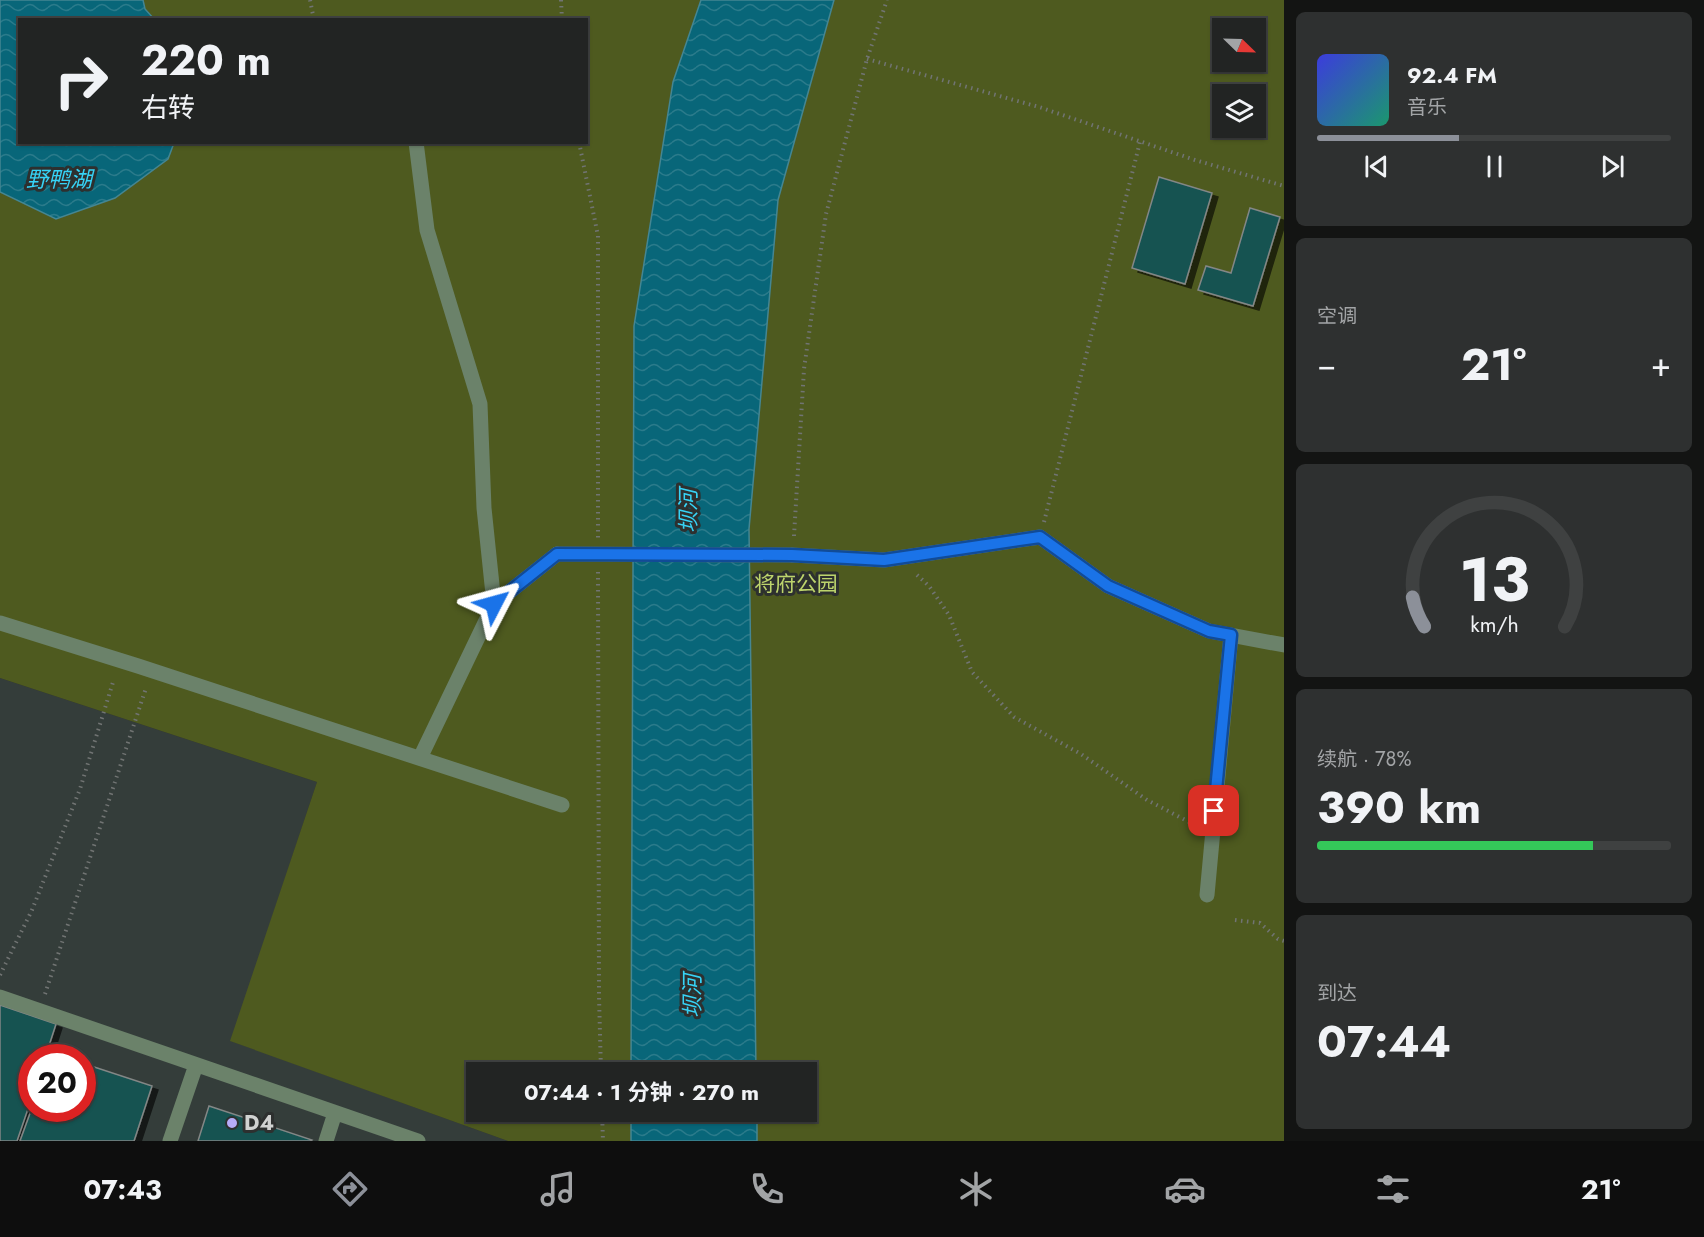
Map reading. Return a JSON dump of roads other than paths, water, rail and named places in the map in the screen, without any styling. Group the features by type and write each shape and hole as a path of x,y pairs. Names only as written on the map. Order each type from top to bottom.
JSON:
{"lane":[{"path":"416,144 427,230 480,404 484,508 494,604"},
{"path":"420,758 494,604 557,554 792,555 884,560 1040,537 1108,586 1209,631 1284,645"},
{"path":"0,623 562,805"},
{"path":"1207,895 1231,635"},
{"path":"0,997 418,1141"},
{"path":"170,1141 196,1065"},
{"path":"326,1141 335,1113"}],"water":[{"name":"野鸭湖","path":"0,0 143,0 145,9 153,18 18,18 18,144 174,144 168,159 115,198 56,219 0,192"},
{"name":"坝河","path":"701,0 834,0 778,200 749,529 756,1062 631,1062 634,326 673,82"},
{"path":"631,1122 757,1122 757,1141 631,1141"}],"place":[{"name":"D4","path":"232,1123"}],"park label":[{"name":"将府公园","path":"796,584"}]}
